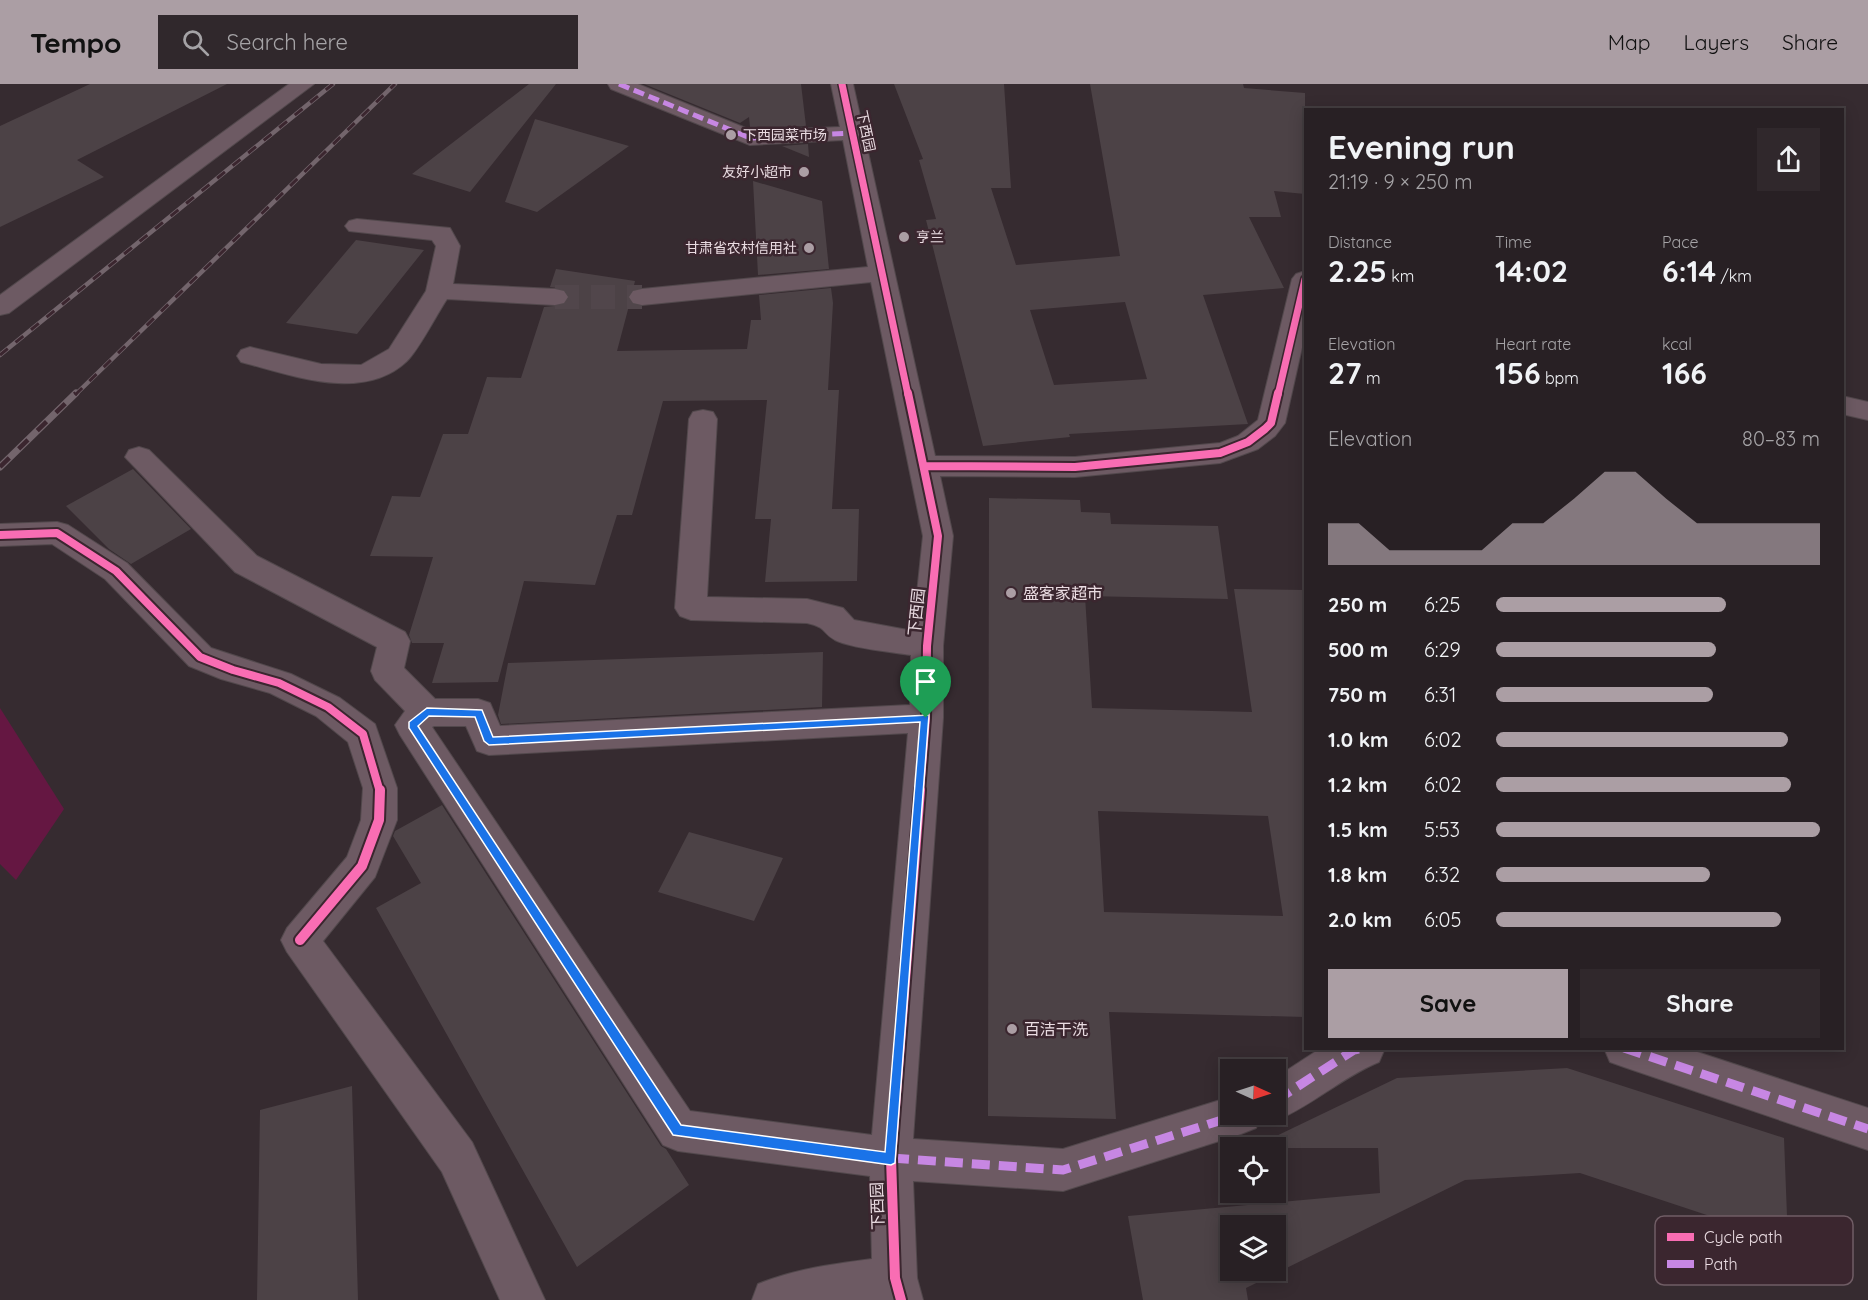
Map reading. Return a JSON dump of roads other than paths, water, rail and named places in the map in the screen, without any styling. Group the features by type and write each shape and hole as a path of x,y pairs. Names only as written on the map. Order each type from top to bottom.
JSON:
{"street":[{"path":"6,297 303,84"},
{"path":"619,84 750,138 853,133"},
{"name":"下西园","path":"842,84 938,537 927,646 926,718 891,1158 898,1289"},
{"path":"250,356 321,373 366,374 398,355 439,291 448,246 441,233 357,226"},
{"path":"642,297 883,273"},
{"path":"924,466 1075,467 1220,453 1242,447 1260,437 1272,423 1304,290"},
{"path":"439,291 555,297"},
{"path":"1844,405 1868,411"},
{"path":"703,419 691,608 807,611 832,617 845,631 927,646"},
{"path":"139,457 246,564 394,641 387,670 427,712"},
{"path":"0,535 57,533 116,571 200,657 233,670 279,683 328,707 363,734 380,788 379,820 362,866 300,940 457,1157 523,1300"},
{"path":"926,718 489,741 478,713 427,712 412,725 678,1130 891,1158 1063,1170 1220,1121"},
{"path":"1286,1094 1354,1050"},
{"path":"1630,1050 1868,1129"},
{"path":"774,1300 817,1288 898,1289"}],"tunnel":[{"path":"555,297 642,297"}],"railway":[{"path":"0,355 333,84"},
{"path":"75,395 395,84"},
{"path":"0,467 76,393"}],"place":[{"name":"下西园菜市场","path":"731,135"},
{"name":"友好小超市","path":"804,172"},
{"name":"亨兰","path":"904,237"},
{"name":"甘肃省农村信用社","path":"809,248"},
{"name":"盛客家超市","path":"1011,593"},
{"name":"百洁干洗","path":"1012,1029"}]}
